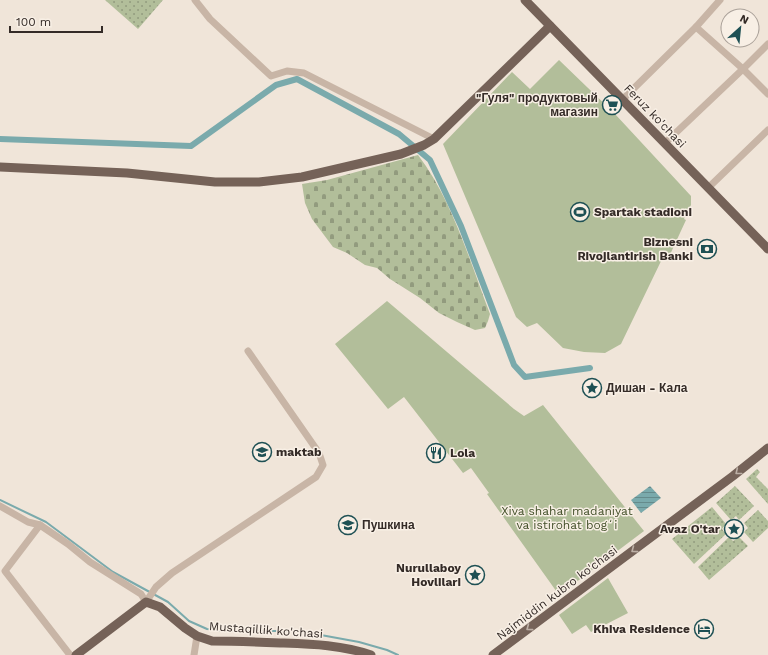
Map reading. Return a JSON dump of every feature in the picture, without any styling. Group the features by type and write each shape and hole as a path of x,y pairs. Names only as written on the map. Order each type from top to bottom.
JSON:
{"main road":[{"name":"Feruz ko'chasi","path":"525,0 768,249"},
{"path":"0,167 127,173 215,182 258,182 302,177 402,154 434,139 550,26"},
{"name":"Najmiddin kubro ko'chasi","path":"493,655 733,476 768,448"},
{"path":"76,655 147,600"},
{"name":"Mustaqillik ko'chasi","path":"147,600 160,606 185,628 197,636 212,641 308,644 337,647 371,655"}],"street":[{"path":"194,0 210,19 271,76 287,71 304,73 434,139"},
{"path":"622,100 696,27 720,0"},
{"path":"696,27 743,69 768,94"},
{"path":"665,143 768,44"},
{"path":"708,188 768,130"},
{"path":"0,506 28,522 40,525 68,544 90,562 141,594 147,600 161,581 172,572 316,477 323,465 319,453 248,351"},
{"path":"40,525 5,571 70,655"},
{"path":"194,655 197,636"}],"green space":[{"path":"105,0 163,0 138,29"},
{"name":"Spartak stadioni","path":"559,60 615,114 691,196 691,205 684,219 686,220 668,259 663,257 621,344 605,353 584,352 563,348 537,323 527,327 516,317 443,144 512,72 530,89"},
{"path":"418,155 441,191 467,252 490,314 485,328 475,330 439,313 420,298 390,279 377,268 365,265 347,253 333,247 312,219 305,203 302,184 327,180"},
{"name":"Xiva shahar madaniyat va istirohat bogʻi","path":"387,301 524,416 543,405 644,531 559,595 487,494 489,493 471,468 463,473 404,397 388,409 335,344"},
{"path":"757,469 760,472 756,477 768,489 768,504 746,479"},
{"path":"735,486 754,506 739,520 736,516 731,520 716,503"},
{"path":"712,507 726,524 722,529 726,534 694,564 672,539"},
{"path":"758,510 768,521 768,528 753,542 744,532 748,528 744,523"},
{"path":"729,537 733,541 739,537 748,546 709,580 698,567"},
{"path":"608,578 628,613 591,632 586,625 572,634 559,615"}],"water":[{"path":"650,486 661,498 641,513 631,500"}],"waterway":[{"path":"0,139 191,146 276,85 297,79 399,134 430,160 461,226 514,365 525,377 590,368"},
{"path":"0,500 46,522 113,572 168,602 189,621 207,629 228,631 299,631 359,642 387,650 398,655"}],"place":[{"name":"\"Гуля\" продуктовый магазин","path":"612,105"},
{"name":"Spartak stadioni","path":"580,212"},
{"name":"Biznesni Rivojlantirish Banki","path":"707,249"},
{"name":"Дишан - Кала","path":"592,388"},
{"name":"maktab","path":"262,452"},
{"name":"Lola","path":"436,453"},
{"name":"Пушкина","path":"348,525"},
{"name":"Avaz O'tar","path":"734,529"},
{"name":"Nurullaboy Hovlilari","path":"475,575"},
{"name":"Khiva Residence","path":"704,629"}]}
